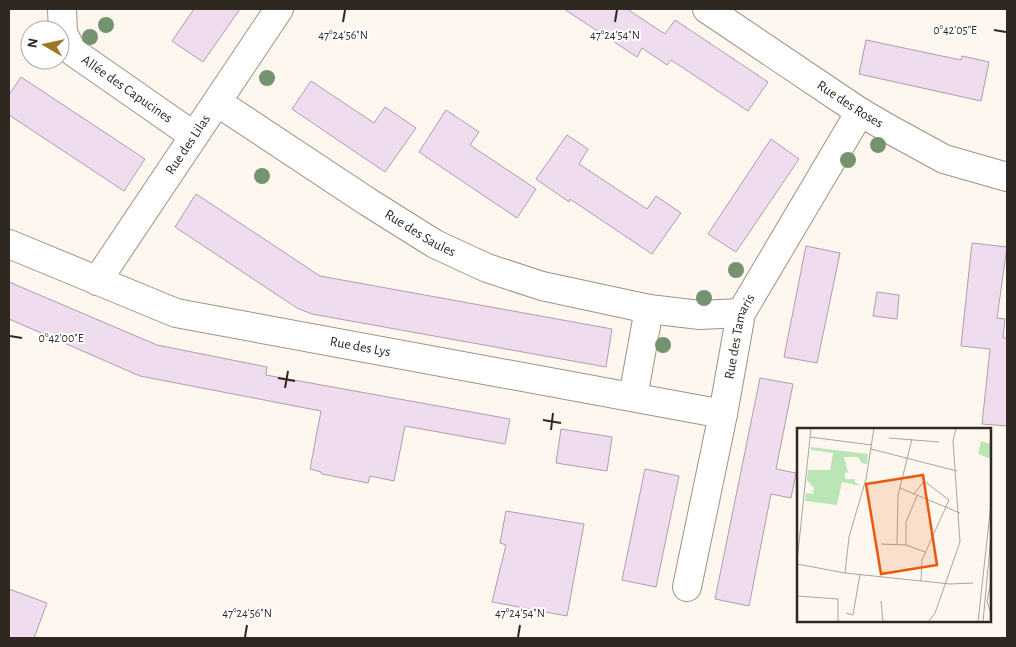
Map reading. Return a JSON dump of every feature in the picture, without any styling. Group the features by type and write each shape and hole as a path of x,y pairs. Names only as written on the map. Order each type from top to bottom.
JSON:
{"street":[{"name":"Allée des Capucines","path":"62,9 63,33 72,51 194,136"},
{"name":"Rue des Lilas","path":"97,281 279,9"},
{"name":"Rue des Roses","path":"707,9 860,112 944,159 1007,177"},
{"name":"Rue des Saules","path":"217,102 368,202 436,244 487,268 542,286 649,309 700,315 741,313"},
{"name":"Rue des Tamaris","path":"687,586 723,414 741,313 860,112"},
{"name":"Rue des Lys","path":"9,244 176,313 723,414"},
{"path":"633,397 649,309"}],"building":[{"path":"194,9 240,9 203,62 172,41"},
{"path":"564,9 627,9 665,34 675,20 768,82 748,111 671,60 667,65 642,48 637,57"},
{"path":"866,40 961,60 962,56 989,62 981,101 859,74"},
{"path":"21,77 145,159 124,191 9,115 9,95"},
{"path":"311,81 374,123 385,107 416,128 385,172 292,109"},
{"path":"446,110 479,132 470,145 536,189 517,218 419,152"},
{"path":"567,135 588,149 579,164 647,209 656,196 681,213 652,254 570,199 569,202 536,179"},
{"path":"771,139 799,159 736,252 708,234"},
{"path":"196,194 320,276 612,329 606,367 312,314 297,308 175,227"},
{"path":"972,243 1007,247 997,318 1005,319 1003,338 1007,338 1007,426 982,424 990,349 961,346"},
{"path":"806,246 840,253 817,363 784,357"},
{"path":"9,282 157,345 267,367 266,375 510,419 505,444 405,426 394,481 370,476 368,483 322,474 310,469 321,411 140,376 9,319"},
{"path":"877,292 899,295 897,319 873,316"},
{"path":"760,378 793,384 776,469 796,473 791,498 771,494 749,606 715,599"},
{"path":"561,429 612,437 607,471 556,463"},
{"path":"645,469 679,476 656,587 622,580"},
{"path":"506,511 584,524 567,616 492,602 506,545 500,543"},
{"path":"9,589 47,603 34,638 9,638"}]}
